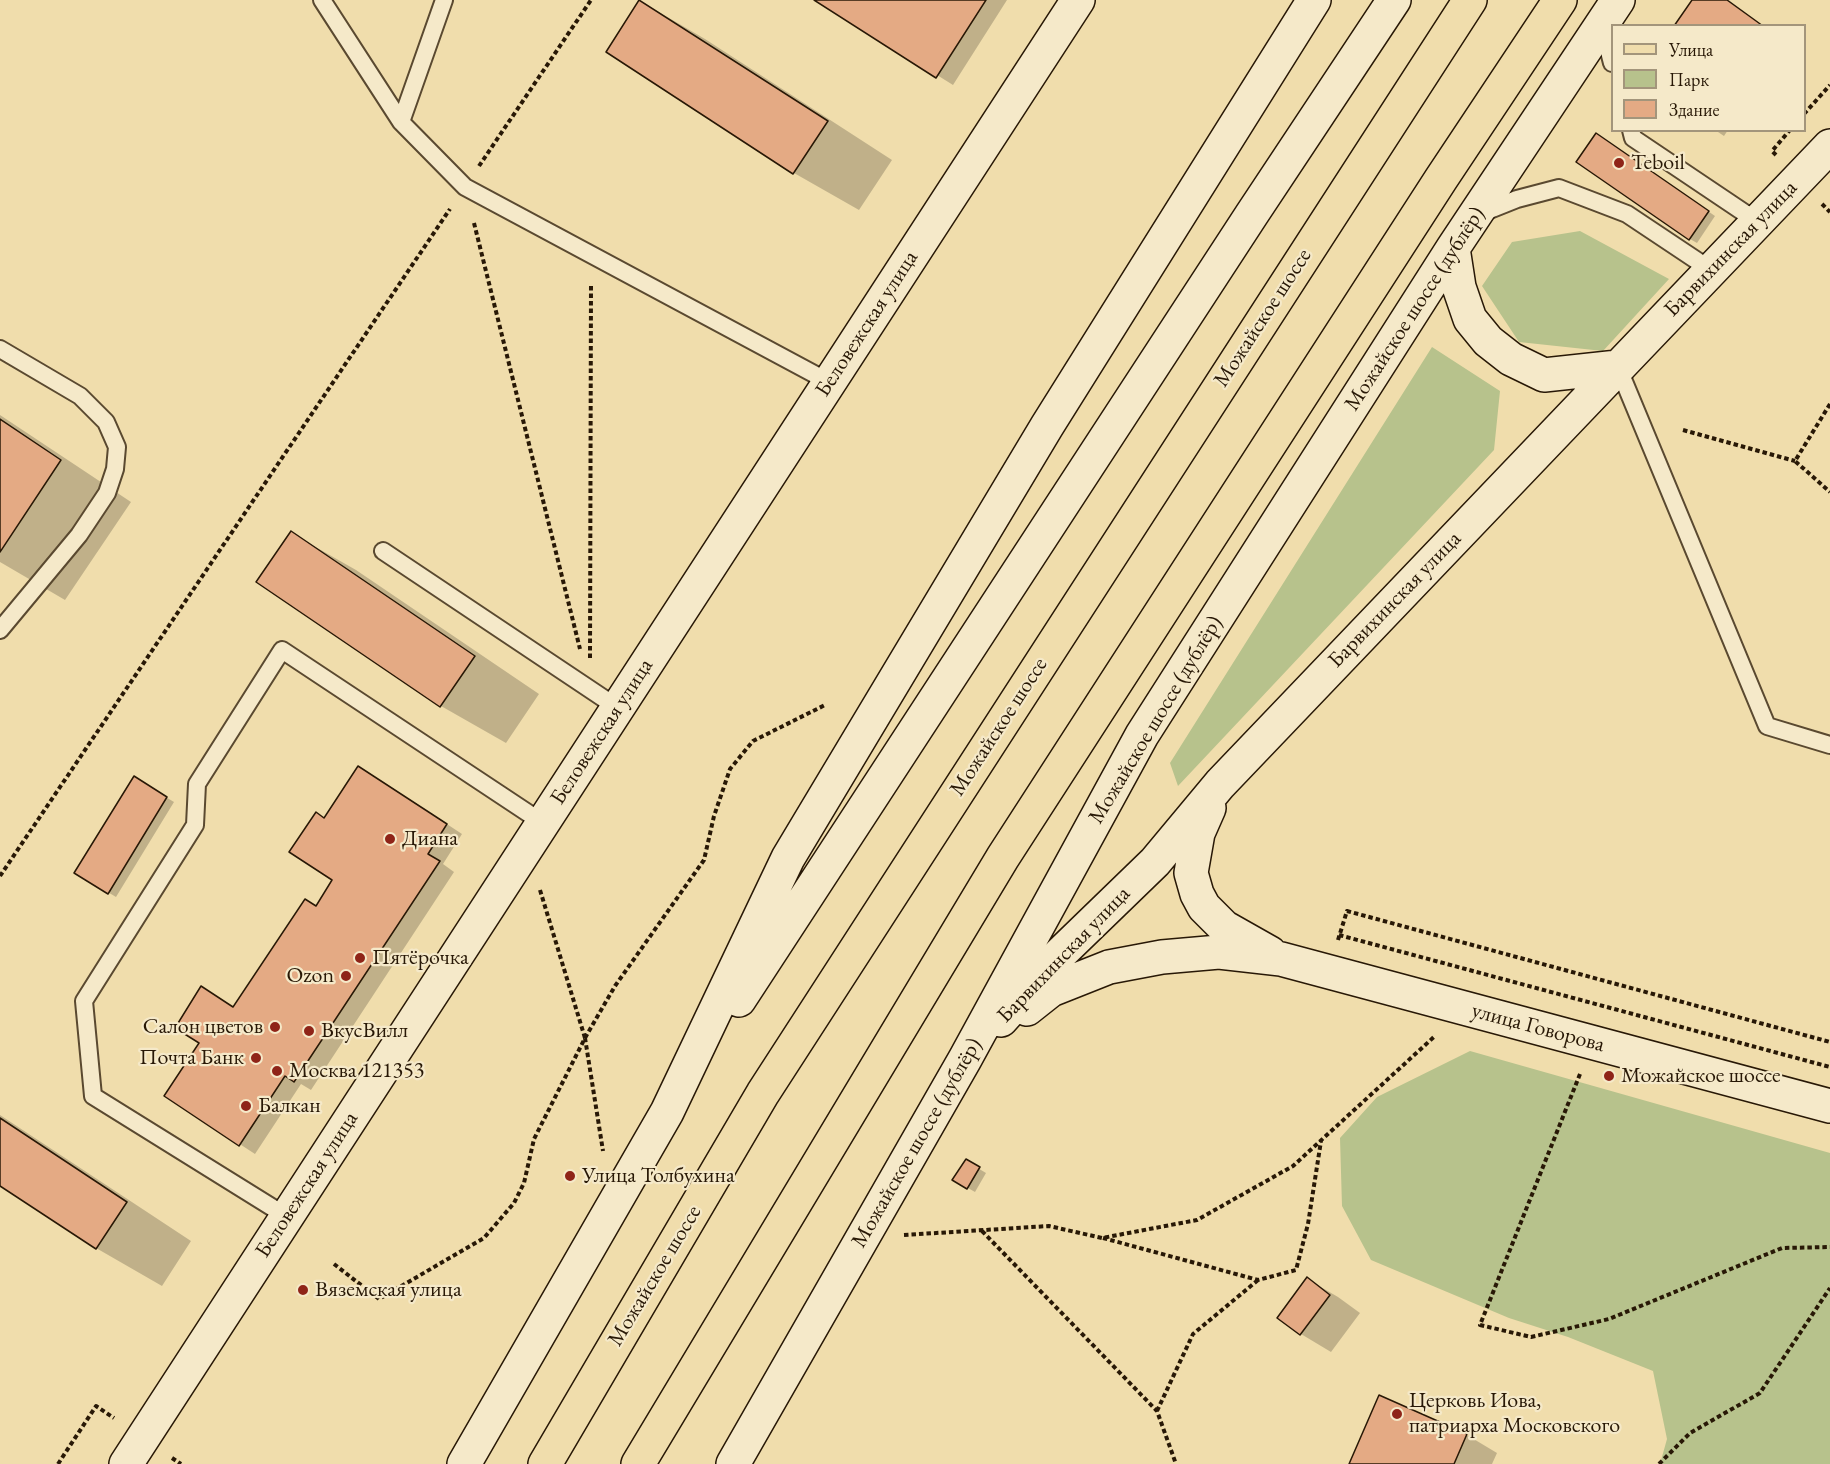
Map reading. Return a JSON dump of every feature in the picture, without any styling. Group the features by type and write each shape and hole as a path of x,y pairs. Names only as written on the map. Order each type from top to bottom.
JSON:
{"main road":[{"name":"Беловежская улица","path":"135,1451 1078,0"},
{"path":"667,1112 788,858 1047,426 1314,0"},
{"path":"464,1464 667,1112 1245,224 1394,0"},
{"path":"1395,113 1457,0"},
{"name":"Можайское шоссе","path":"545,1464 763,1093 1470,0"},
{"path":"642,1456 1003,857 1441,179 1560,0"},
{"name":"Можайское шоссе (дублёр)","path":"733,1464 965,1059 1142,735 1453,248 1610,12"},
{"name":"Барвихинская улица","path":"965,1059 1062,953 1155,862 1220,784 1830,146"},
{"path":"1453,248 1459,287 1470,319 1488,341 1511,359 1544,375 1618,367"},
{"name":"улица Говорова","path":"1220,784 1198,833 1191,873 1197,894 1204,907 1224,927 1281,959"},
{"name":"улица Говорова","path":"965,1059 1051,990 1109,967 1162,957 1219,952 1281,959 1830,1106"}],"lane":[{"path":"322,0 401,122 465,187 829,382"},
{"path":"401,122 444,0"},
{"path":"1610,12 1611,38"},
{"path":"1632,132 1633,138 1758,222"},
{"path":"1476,216 1517,199 1559,188 1627,214 1711,270"},
{"path":"0,349 80,396 106,422 117,447 115,469 107,493 79,535 2,623"},
{"path":"1618,367 1767,726 1830,745"},
{"path":"382,551 618,708"},
{"path":"286,1216 93,1096 84,1001 195,825 197,784 282,650 535,836"}],"path":[{"path":"0,876 591,0"},
{"path":"1806,112 1830,85"},
{"path":"465,187 590,690"},
{"path":"590,690 591,256"},
{"path":"1796,461 1830,404"},
{"path":"1683,430 1796,461 1830,492"},
{"path":"334,1264 379,1299 484,1238 514,1203 524,1183 534,1139 585,1038 615,986 704,860 714,816 729,769 753,741 825,705"},
{"path":"535,836 585,1038 603,1151"},
{"path":"1335,949 1347,911 1830,1042"},
{"path":"1339,935 1830,1067"},
{"path":"1102,1238 1197,1220 1293,1166 1440,1032"},
{"path":"1582,1070 1480,1325 1530,1337 1576,1327 1609,1319 1782,1248 1830,1246"},
{"path":"1157,1411 1192,1334 1258,1280 1296,1270 1308,1224 1321,1140"},
{"path":"898,1235 1049,1226 1258,1280"},
{"path":"981,1230 1157,1411 1176,1464"},
{"path":"1659,1464 1690,1432 1760,1393 1830,1288"},
{"path":"58,1464 96,1406 135,1451"}],"green space":[{"path":"1580,231 1669,279 1603,351 1519,342 1482,286 1512,242"},
{"path":"1432,347 1500,391 1494,450 1178,786 1170,763"},
{"path":"1470,1051 1830,1153 1830,1464 1660,1464 1667,1439 1653,1371 1568,1337 1509,1318 1371,1260 1342,1206 1340,1138 1377,1097"}],"building":[{"path":"639,0 828,121 793,174 606,52"},
{"path":"814,0 986,0 936,78"},
{"path":"1692,0 1727,0 1760,24 1675,24"},
{"path":"1596,133 1709,211 1689,240 1576,162"},
{"path":"0,419 61,460 0,552"},
{"path":"291,531 475,656 440,707 256,582"},
{"path":"358,766 447,824 428,854 440,861 294,1082 285,1076 239,1146 164,1096 199,1043 175,1028 201,986 233,1007 305,899 316,906 332,880 289,852 316,812 324,818"},
{"path":"134,776 167,797 108,894 74,873"},
{"path":"0,1118 127,1202 96,1249 0,1186"},
{"path":"966,1159 980,1167 967,1189 952,1180"},
{"path":"1307,1277 1330,1295 1300,1335 1277,1318"},
{"name":"Церковь Иова, патриарха Московского","path":"1379,1395 1467,1434 1454,1464 1349,1464"}],"place":[{"name":"Teboil","path":"1619,163"},
{"name":"Диана","path":"390,839"},
{"name":"Пятёрочка","path":"360,958"},
{"name":"Ozon","path":"346,976"},
{"name":"Салон цветов","path":"275,1027"},
{"name":"ВкусВилл","path":"309,1031"},
{"name":"Почта Банк","path":"256,1058"},
{"name":"Москва 121353","path":"277,1071"},
{"name":"Можайское шоссе","path":"1609,1076"},
{"name":"Балкан","path":"246,1106"},
{"name":"Улица Толбухина","path":"570,1176"},
{"name":"Вяземская улица","path":"303,1290"},
{"name":"Церковь Иова, патриарха Московского","path":"1397,1414"}]}
